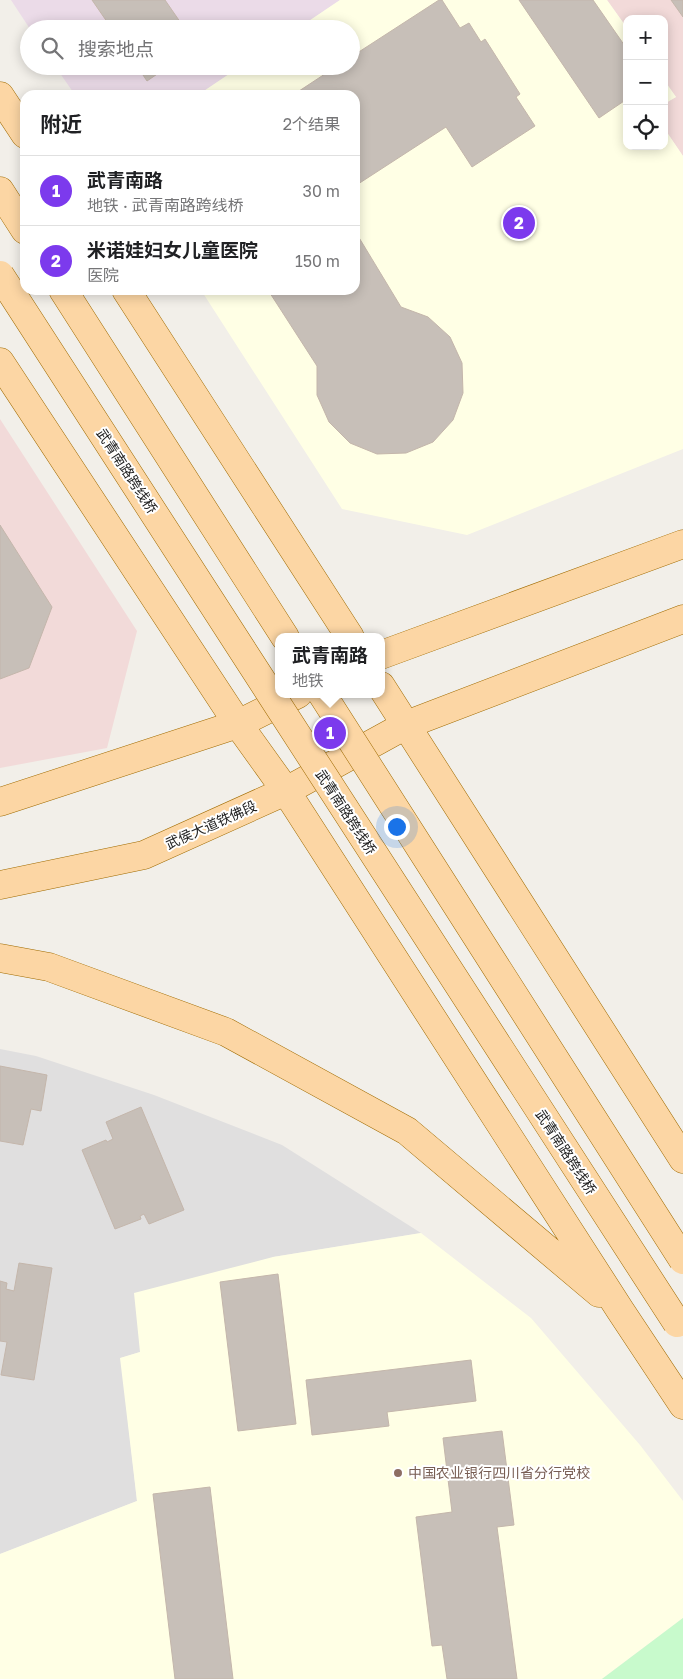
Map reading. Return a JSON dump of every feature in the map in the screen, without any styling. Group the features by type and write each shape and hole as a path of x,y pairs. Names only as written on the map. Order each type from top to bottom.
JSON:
{"main road":[{"path":"0,96 20,126"},
{"path":"0,191 20,222"},
{"name":"武青南路跨线桥","path":"0,274 680,1328"},
{"path":"67,295 282,633"},
{"path":"129,295 347,633"},
{"path":"0,362 238,724 286,792 683,1406"},
{"path":"385,654 683,544"},
{"name":"武侯大道铁佛段","path":"0,885 144,854 286,792 406,725 683,618"},
{"path":"385,692 683,1158"},
{"path":"0,802 238,724 290,698"},
{"path":"325,698 683,1260"},
{"path":"0,958 50,967 226,1032 407,1131 620,1310"}],"shaded area":[{"path":"11,0 340,0 310,20 24,20"},
{"path":"340,0 607,0 623,22 623,150 668,150 668,134 683,156 683,449 467,535 342,509 204,295 360,295 360,90 205,90 228,75 360,75 360,20 310,20"},
{"path":"607,0 683,0 683,156 668,134 668,102 676,97 668,86 668,15 623,15 623,22"},
{"path":"61,75 228,75 205,90 72,90"},
{"path":"668,86 676,97 668,102"},
{"path":"0,419 137,631 107,748 0,768"},
{"path":"0,1049 36,1056 154,1095 282,1145 421,1233 273,1257 140,1352 121,1358 137,1501 0,1554"},
{"name":"中国农业银行四川省分行党校","path":"421,1233 531,1318 640,1445 683,1501 683,1618 602,1679 0,1679 0,1554 137,1501 120,1358 140,1352 134,1293 273,1257"}],"green space":[{"path":"683,1618 683,1679 602,1679"}],"building":[{"path":"92,0 165,0 179,20 106,20"},
{"path":"439,0 442,0 460,28 469,23 481,42 485,39 520,94 516,97 535,126 472,167 446,127 360,183 360,90 301,90 323,75 360,75 360,51"},
{"path":"519,0 593,0 623,43 623,102 599,118"},
{"path":"671,0 683,0 683,17"},
{"path":"143,75 156,75 147,81"},
{"path":"360,239 401,307 428,317 450,337 462,363 463,393 453,420 433,442 406,453 377,454 350,443 329,422 317,395 317,366 271,295 360,295"},
{"path":"0,525 52,607 29,668 0,679"},
{"path":"0,1066 47,1075 41,1111 31,1109 23,1145 0,1141"},
{"path":"141,1107 184,1210 149,1224 144,1214 140,1216 141,1219 115,1229 82,1150 113,1139 106,1122"},
{"path":"19,1263 52,1268 34,1380 1,1375 7,1342 0,1341 0,1281 7,1283 6,1289 14,1291"},
{"path":"278,1274 296,1424 238,1431 220,1282"},
{"path":"471,1360 476,1401 387,1412 389,1426 312,1435 306,1380"},
{"path":"502,1431 514,1525 497,1527 517,1679 447,1679 442,1645 432,1646 416,1517 452,1512 443,1438"},
{"path":"210,1487 233,1679 175,1679 153,1494"}],"place":[{"name":"米诺娃妇女儿童医院","path":"519,223"},
{"name":"武青南路","path":"330,733"},
{"name":"中国农业银行四川省分行党校","path":"398,1473"}]}
